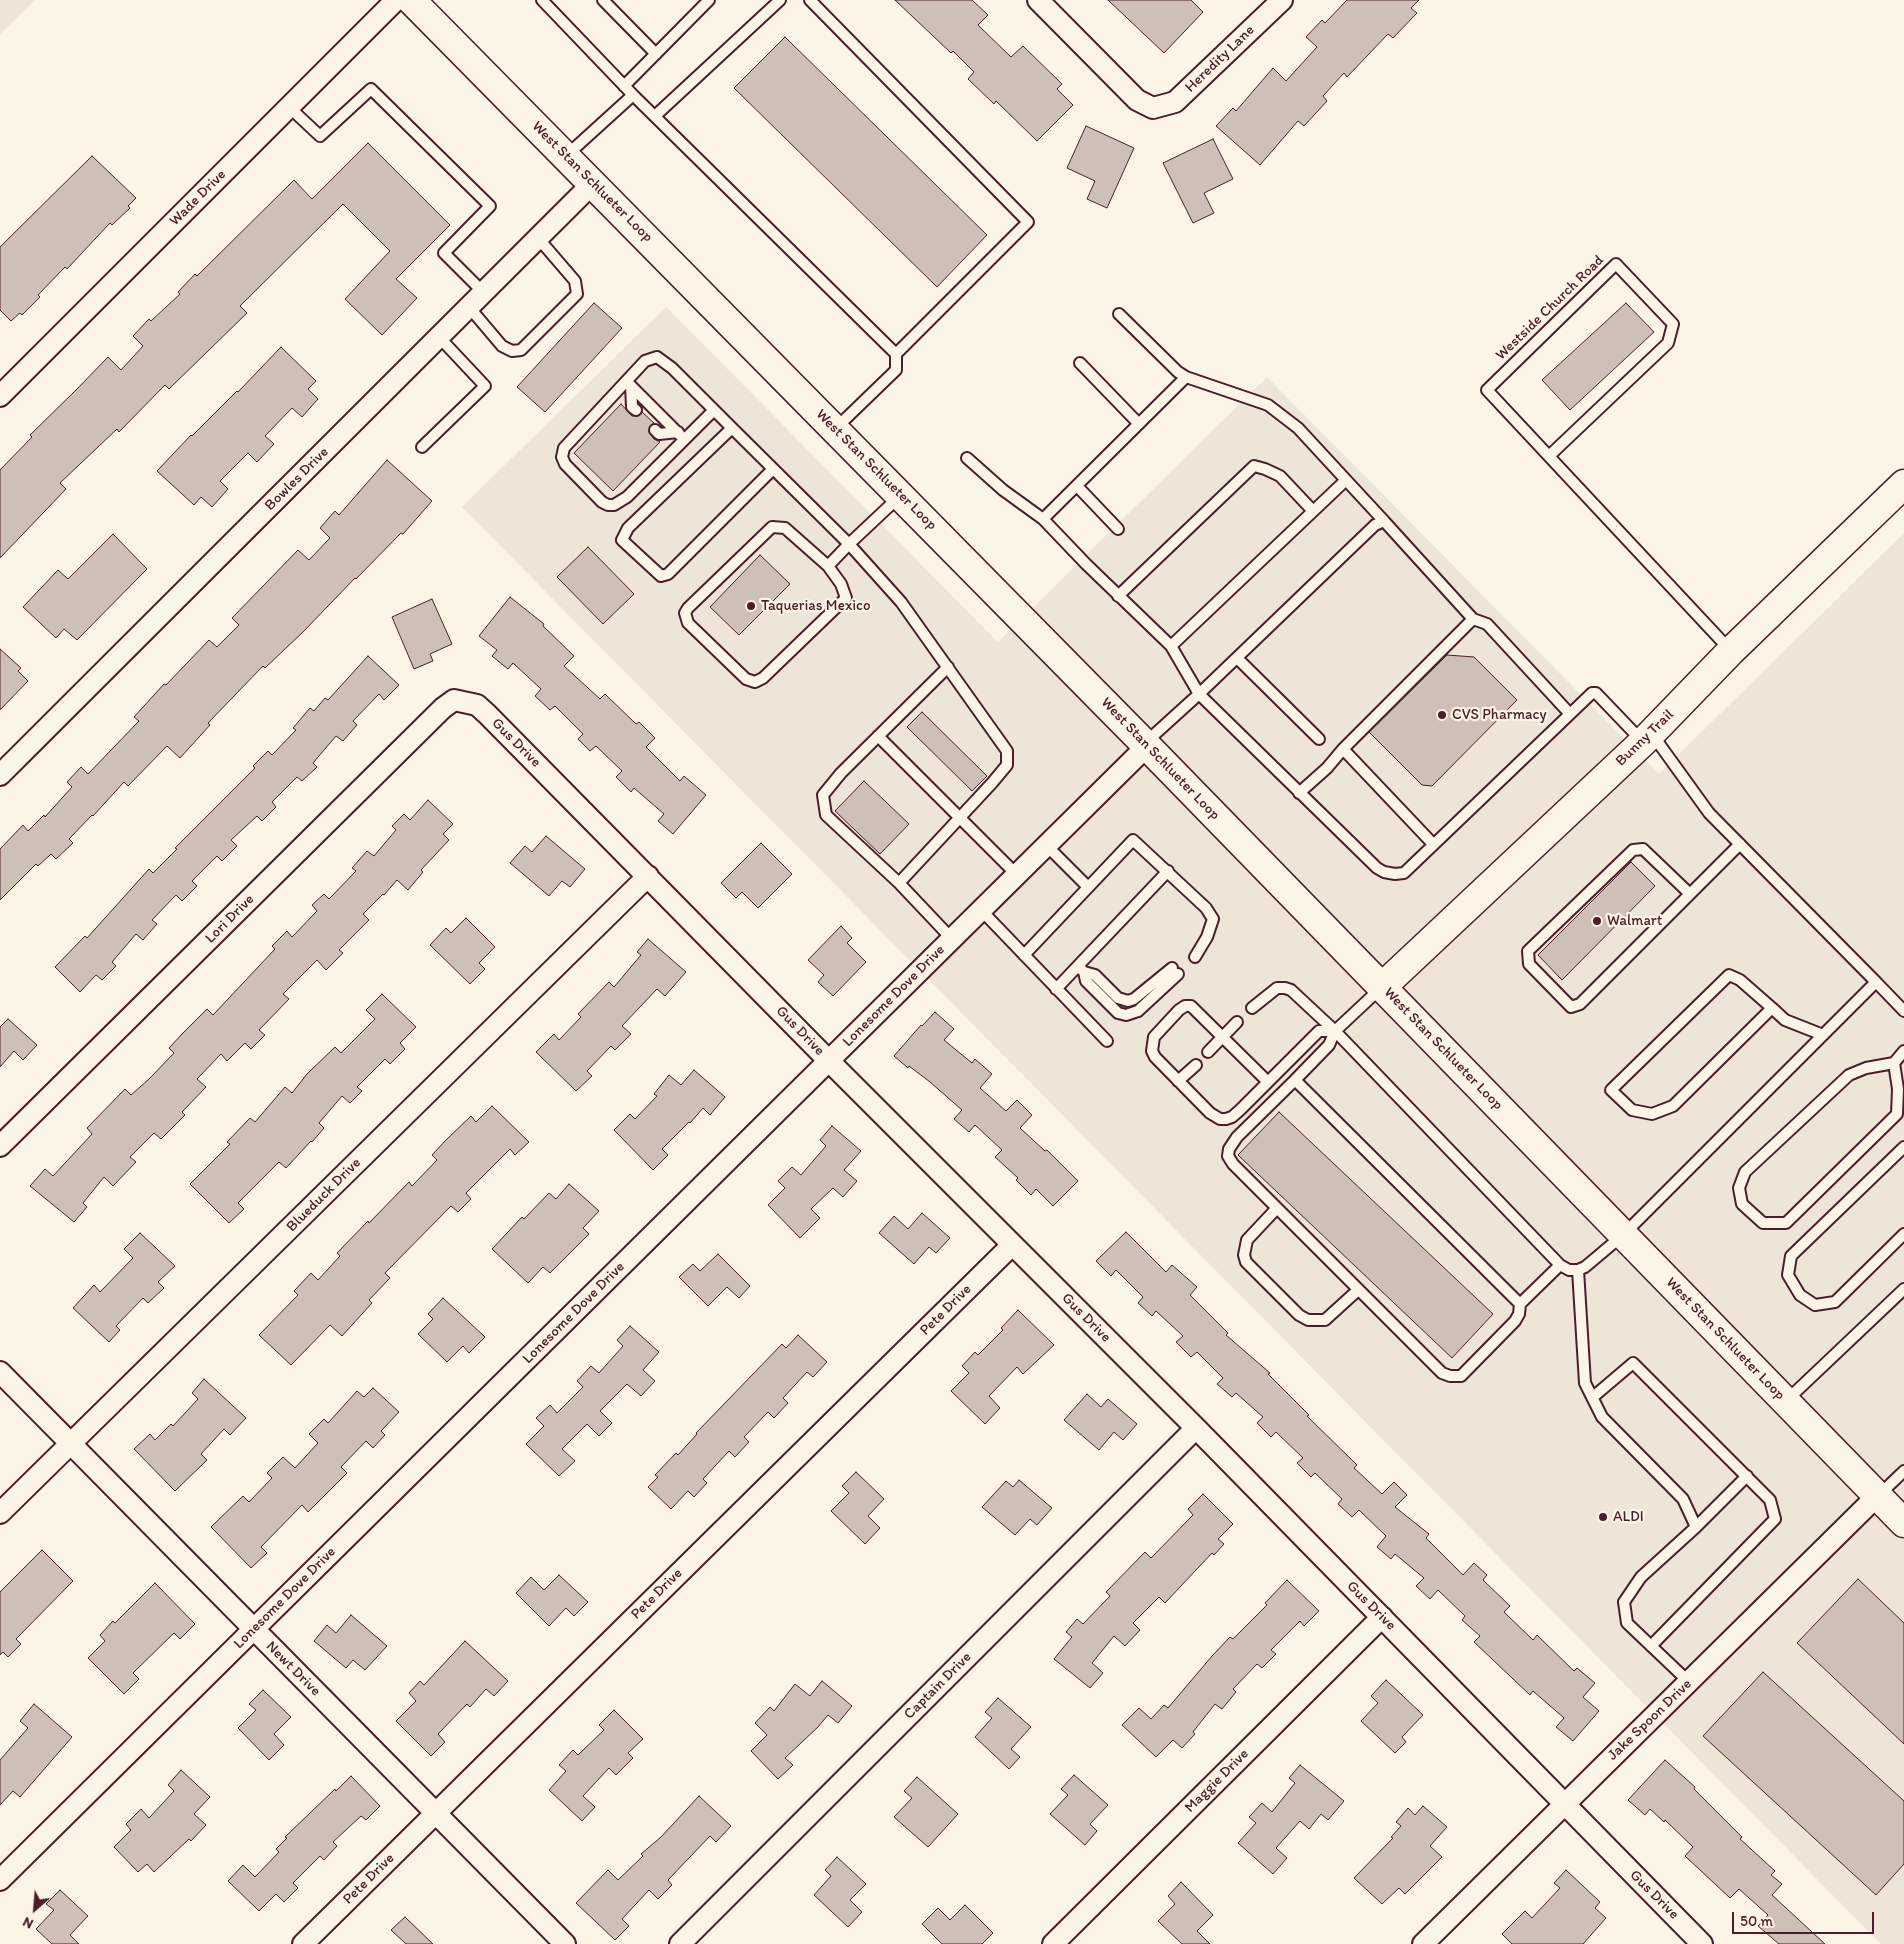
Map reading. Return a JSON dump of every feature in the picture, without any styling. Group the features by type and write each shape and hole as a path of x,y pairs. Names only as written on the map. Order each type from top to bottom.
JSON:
{"main road":[{"name":"West Stan Schlueter Loop","path":"411,0 1146,745 1904,1523"},
{"name":"Bunny Trail","path":"1382,987 1647,738 1731,652 1904,484"}],"street":[{"name":"Wade Drive","path":"0,396 396,0"},
{"name":"Heredity Lane","path":"1038,0 1137,100 1153,108 1175,102 1282,0"},
{"name":"Bowles Drive","path":"0,775 593,183"},
{"name":"Lori Drive","path":"0,1146 443,708 454,700 463,701"},
{"name":"Gus Drive","path":"463,701 477,705 487,714 1012,1245 1196,1428 1702,1944"},
{"name":"Lonesome Dove Drive","path":"0,1880 1017,875 1146,745"},
{"name":"Blueduck Drive","path":"0,1513 648,876"},
{"name":"Pete Drive","path":"303,1944 1012,1245"},
{"name":"Newt Drive","path":"0,1372 565,1944"},
{"name":"Captain Drive","path":"680,1944 1196,1428"},
{"name":"Jake Spoon Drive","path":"1423,1944 1877,1496"},
{"name":"Maggie Drive","path":"1053,1944 1382,1617"}],"lane":[{"path":"542,0 624,86 656,115 896,354"},
{"path":"603,0 656,54"},
{"path":"624,86 709,0"},
{"path":"656,115 780,0"},
{"path":"810,0 1028,222 896,354 896,370 835,429"},
{"path":"289,107 320,136 371,89 490,206 444,253 484,292"},
{"path":"566,156 633,94"},
{"path":"469,307 502,346 512,351 521,350 577,294 575,280 538,238"},
{"name":"Westside Church Road","path":"1549,456 1668,343 1673,324 1616,264 1487,390 1731,652"},
{"path":"1119,314 1178,372 1186,377 1268,405 1298,428 1474,618 1487,624 1570,714"},
{"path":"422,447 485,386 439,337"},
{"path":"714,410 681,436 627,498 614,505 602,502 565,464 562,456 564,448 629,384 645,361 657,357 672,368 849,544 901,602 1007,751 1006,765 992,783 899,884"},
{"path":"1080,363 1139,424"},
{"path":"1043,520 1186,377"},
{"path":"629,384 632,407 636,410"},
{"path":"629,384 681,436"},
{"path":"732,428 628,528 622,540 661,576 668,574 773,469"},
{"path":"655,430 659,434 681,436"},
{"path":"967,458 1003,490 1043,520 1118,596 1171,646 1199,694 1377,868 1384,872 1404,873 1592,693 1596,693 1647,738 1709,813 1904,1010"},
{"path":"1118,596 1254,466 1280,476 1313,511"},
{"path":"1171,646 1346,480"},
{"path":"1077,486 1118,528"},
{"path":"828,566 901,496"},
{"path":"1146,745 1375,525 1384,521"},
{"path":"772,527 786,528 828,566 841,584 846,598 763,678 755,682 746,679 688,623 685,613 688,608 772,527"},
{"path":"1299,793 1327,768 1343,749 1474,618"},
{"path":"1237,658 1319,739"},
{"path":"948,667 841,773 823,795 826,815 899,884 952,939"},
{"path":"878,736 1017,875"},
{"path":"1343,749 1433,844"},
{"path":"1024,955 1133,840 1206,908 1213,919 1204,942 1193,954"},
{"path":"1690,894 1643,849 1633,850 1528,951 1529,964 1571,1007 1580,1004 1690,894 1740,844"},
{"path":"1046,845 1088,887"},
{"path":"1056,988 1081,969 1168,871"},
{"path":"981,910 1107,1041"},
{"path":"1081,969 1095,976 1118,998 1128,1001 1134,999 1175,971 1138,1011 1126,1015 1118,1013 1086,981 1081,969"},
{"path":"1772,1008 1673,1106 1652,1114 1632,1110 1611,1090 1729,975 1740,980 1772,1008 1785,1020 1823,1035"},
{"path":"1252,1008 1277,988 1291,990 1335,1031 1560,1265 1569,1270 1578,1270 1585,1267 1623,1235 1876,982"},
{"path":"1382,987 1335,1031 1329,1045 1237,1137 1229,1149 1228,1156 1233,1164 1442,1373 1450,1376 1461,1376 1516,1321 1520,1304 1560,1265"},
{"path":"1268,1082 1191,1006 1185,1006 1179,1010 1154,1037 1152,1051 1155,1057 1210,1113 1220,1119 1226,1119 1232,1117 1240,1110 1320,1031 1335,1031"},
{"path":"1208,1052 1237,1022"},
{"path":"1894,1062 1898,1089 1896,1114 1786,1223 1763,1223 1742,1204 1739,1188 1745,1172 1849,1075 1866,1068 1894,1062 1904,1050"},
{"path":"1178,1081 1196,1065"},
{"path":"1295,1080 1520,1304"},
{"path":"1904,1146 1791,1256 1788,1275 1800,1295 1815,1305 1835,1302 1904,1234"},
{"path":"1278,1208 1247,1240 1244,1255 1246,1262 1299,1315 1308,1320 1325,1320 1358,1290"},
{"path":"1578,1270 1585,1383 1602,1417 1682,1499 1696,1527"},
{"path":"1785,1402 1904,1289"},
{"path":"1593,1398 1633,1363 1770,1500 1775,1519 1651,1646"},
{"path":"1877,1496 1904,1470"},
{"path":"1689,1682 1627,1624 1624,1602 1641,1577 1696,1527 1747,1476"}],"shaded area":[{"path":"0,0 35,0 0,34"},
{"path":"666,307 998,642 1267,377 1659,774 1904,533 1904,1944 1881,1944 462,507"}],"building":[{"path":"895,0 972,0 988,15 978,25 1011,57 1023,46 1062,84 1057,89 1073,105 1037,141 996,101 994,104 968,79 974,72 953,51 951,53"},
{"path":"1108,0 1191,0 1203,12 1164,53"},
{"path":"1347,0 1419,0 1411,8 1417,13 1393,38 1388,34 1347,77 1344,73 1323,96 1327,101 1304,126 1298,121 1260,165 1216,126 1233,108 1236,111 1273,68 1286,81 1317,47 1306,37 1322,20 1325,23"},
{"path":"785,37 987,235 937,287 734,88"},
{"path":"1086,126 1134,148 1107,208 1087,199 1095,181 1067,168"},
{"path":"1213,139 1233,179 1204,193 1214,213 1193,223 1163,163"},
{"path":"368,143 450,225 396,279 417,298 382,335 345,299 390,251 343,204 240,306 247,313 169,389 165,385 119,432 117,429 60,483 66,489 0,558 0,470 32,437 30,435 108,357 121,370 143,346 133,336 149,319 151,321 180,294 178,292 195,274 197,276 294,180 312,199"},
{"path":"92,156 136,198 128,206 130,208 112,225 110,223 67,269 65,267 22,315 20,313 11,321 0,310 0,247"},
{"path":"594,303 622,328 545,412 517,387"},
{"path":"1626,303 1654,332 1570,410 1542,380"},
{"path":"281,347 316,381 308,389 318,399 302,417 292,408 265,436 274,444 257,462 248,453 220,481 228,489 212,507 201,497 194,505 157,471"},
{"path":"621,404 632,416 638,416 642,412 654,423 650,426 649,432 654,439 660,442 613,491 574,453"},
{"path":"387,460 432,501 403,534 401,533 265,668 263,666 208,723 210,725 180,758 167,746 128,786 124,782 69,839 73,843 56,859 51,854 38,866 36,864 0,900 0,849 23,825 28,831 44,815 45,817 72,787 67,782 81,767 88,774 139,721 134,717 164,684 166,685 209,640 217,647 239,625 232,618 298,550 309,560 330,538 320,528 335,511 339,515"},
{"path":"113,534 147,569 77,640 64,629 56,638 23,607 58,570 68,579"},
{"path":"588,547 634,594 603,624 557,577"},
{"path":"760,555 790,584 739,635 710,607"},
{"path":"510,597 544,624 543,626 574,656 564,666 600,699 605,694 636,724 639,722 655,738 646,747 680,781 684,776 706,795 673,834 658,821 664,814 634,788 631,792 616,777 622,771 596,746 590,751 578,739 583,734 555,706 550,710 535,696 541,689 513,663 508,669 492,656 497,650 479,636"},
{"path":"432,599 452,644 430,654 433,661 414,669 392,617"},
{"path":"0,649 21,668 18,671 28,681 0,710"},
{"name":"CVS Pharmacy","path":"1447,655 1474,657 1517,700 1432,786 1422,785 1369,732"},
{"path":"368,656 399,685 384,700 379,694 353,721 357,725 343,741 336,736 313,763 317,767 302,781 297,777 272,802 276,807 262,821 257,816 231,840 237,846 222,861 217,856 192,881 197,886 182,901 176,895 152,920 157,924 143,940 136,934 112,962 116,966 102,980 96,975 80,992 55,967 85,936 87,938 149,869 153,873 177,849 175,848 255,768 253,766 268,751 272,755 296,730 293,728 310,708 314,711 325,698 328,700"},
{"path":"922,712 987,776 972,791 907,727"},
{"path":"864,781 909,824 880,854 835,811"},
{"path":"428,800 453,824 443,834 449,840 421,870 423,872 408,890 397,880 363,914 369,920 339,950 343,953 326,970 317,960 283,994 289,999 259,1030 265,1035 251,1049 245,1043 227,1061 221,1054 197,1079 206,1087 182,1112 185,1115 161,1139 154,1133 130,1157 136,1162 113,1186 104,1177 83,1203 87,1207 74,1222 30,1186 45,1169 53,1176 92,1134 87,1128 125,1089 131,1095 149,1079 174,1053 169,1048 207,1009 213,1015 275,949 272,946 287,931 292,937 317,911 312,905 324,894 329,899 356,871 352,868 367,851 374,856 396,830 392,826 404,814 410,820"},
{"path":"546,836 585,869 570,887 562,881 549,896 510,863 525,846 532,852"},
{"path":"761,843 792,874 758,908 742,892 736,898 721,883"},
{"name":"Walmart","path":"1631,862 1655,886 1562,980 1538,955"},
{"path":"466,918 495,947 479,963 485,969 470,984 430,945 446,928 451,933"},
{"path":"841,926 852,938 847,943 866,962 833,996 818,982 824,975 808,960"},
{"path":"648,939 686,972 665,996 657,989 622,1026 631,1034 615,1050 611,1046 587,1071 592,1076 576,1091 536,1052 554,1034 559,1040 581,1017 578,1014 609,982 614,987 641,955 637,952"},
{"path":"382,994 416,1027 400,1043 405,1049 390,1064 385,1059 357,1087 362,1091 350,1103 342,1096 319,1123 324,1128 312,1142 286,1168 279,1162 238,1203 244,1209 229,1223 190,1184 230,1144 227,1142 250,1118 255,1122 285,1087 292,1093 307,1074 335,1047 341,1053 375,1019 366,1010"},
{"path":"935,1012 954,1029 944,1040 972,1063 975,1059 992,1074 980,1088 1006,1111 1017,1100 1032,1115 1020,1128 1045,1151 1047,1150 1078,1181 1053,1206 1036,1189 1031,1195 1016,1180 1018,1178 995,1157 1002,1150 975,1125 969,1132 954,1119 962,1110 930,1082 909,1066 908,1068 894,1056"},
{"path":"8,1019 37,1045 23,1060 14,1051 0,1067 0,1027"},
{"path":"694,1070 725,1097 710,1115 703,1108 662,1149 668,1155 653,1170 614,1130 630,1114 635,1119 657,1096 654,1094 669,1075 681,1085"},
{"path":"492,1106 529,1142 515,1155 510,1149 466,1193 471,1199 458,1212 451,1206 385,1273 390,1278 369,1300 372,1303 342,1336 330,1325 291,1365 259,1335 298,1295 294,1291 311,1273 318,1280 340,1256 337,1253 368,1221 369,1223 409,1182 412,1186 437,1160 432,1155 446,1140 471,1116 476,1122"},
{"path":"1279,1112 1493,1314 1452,1358 1238,1155"},
{"path":"832,1126 861,1151 844,1170 857,1181 843,1197 833,1188 811,1209 820,1218 800,1238 768,1205 785,1188 778,1181 792,1167 801,1175 826,1146 820,1140"},
{"path":"569,1184 599,1211 583,1228 589,1234 550,1273 543,1267 528,1283 492,1249 522,1217 524,1219 549,1193 556,1199"},
{"path":"922,1213 950,1238 936,1253 929,1247 914,1264 879,1233 894,1216 908,1229"},
{"path":"1126,1232 1166,1272 1172,1265 1197,1287 1190,1295 1228,1333 1226,1335 1270,1373 1268,1374 1309,1415 1307,1416 1357,1465 1354,1468 1382,1494 1394,1482 1407,1495 1395,1507 1429,1534 1426,1538 1463,1575 1474,1563 1487,1575 1483,1580 1510,1606 1504,1612 1533,1640 1537,1635 1574,1671 1577,1668 1595,1683 1583,1697 1599,1711 1573,1741 1556,1727 1564,1718 1533,1691 1530,1695 1474,1642 1480,1636 1462,1620 1465,1616 1438,1590 1430,1599 1416,1586 1424,1578 1395,1554 1391,1559 1377,1547 1386,1536 1359,1510 1352,1517 1338,1504 1342,1499 1315,1473 1311,1477 1297,1463 1303,1458 1276,1432 1271,1437 1257,1423 1263,1417 1236,1393 1232,1397 1217,1384 1223,1378 1197,1352 1191,1357 1176,1342 1183,1336 1156,1311 1152,1316 1138,1303 1143,1297 1116,1270 1111,1276 1096,1261"},
{"path":"140,1233 175,1266 158,1282 164,1288 148,1303 143,1298 116,1326 120,1330 109,1342 73,1308 94,1285 100,1292 133,1258 124,1249"},
{"path":"718,1254 750,1286 739,1298 727,1287 708,1306 679,1277 693,1264 700,1271"},
{"path":"443,1298 485,1337 469,1353 463,1346 447,1362 418,1334 433,1319 428,1314"},
{"path":"1018,1310 1054,1345 1023,1374 1017,1367 989,1396 1000,1408 985,1424 951,1391 969,1373 962,1366 975,1352 978,1355 1003,1330 1001,1328"},
{"path":"630,1326 659,1352 643,1370 655,1381 641,1396 627,1384 600,1411 612,1423 599,1436 587,1424 562,1449 575,1461 559,1476 526,1444 544,1426 536,1418 550,1405 557,1413 583,1387 577,1381 591,1366 599,1373 623,1346 617,1340"},
{"path":"798,1335 827,1362 813,1377 807,1372 783,1398 788,1403 774,1418 768,1412 744,1437 749,1442 735,1457 729,1451 703,1479 707,1483 694,1497 688,1491 671,1509 648,1487 658,1477 655,1475 676,1453 678,1455 696,1433 782,1344 786,1348"},
{"path":"204,1379 246,1418 230,1435 224,1429 201,1454 207,1460 175,1491 134,1449 150,1434 155,1440 171,1424 173,1426 198,1399 192,1393"},
{"path":"373,1388 399,1412 381,1431 385,1435 373,1448 366,1441 341,1467 347,1473 308,1512 302,1505 261,1547 267,1553 251,1568 211,1527 243,1496 249,1502 272,1478 267,1473 283,1457 295,1468 318,1443 309,1434 324,1419 328,1423 357,1391 364,1397"},
{"path":"1087,1394 1101,1407 1108,1399 1137,1424 1123,1440 1114,1432 1099,1450 1064,1420"},
{"path":"856,1472 884,1499 868,1516 880,1528 865,1544 831,1511 849,1493 842,1486"},
{"path":"1019,1480 1052,1508 1037,1525 1030,1519 1015,1535 982,1507 1006,1481 1013,1487"},
{"path":"1203,1494 1233,1524 1218,1539 1224,1544 1214,1555 1212,1553 1165,1603 1159,1597 1133,1623 1140,1630 1125,1646 1114,1636 1092,1663 1103,1673 1090,1688 1054,1659 1072,1637 1066,1632 1077,1619 1083,1624 1110,1596 1106,1592 1145,1552 1151,1558 1193,1515 1188,1509"},
{"path":"42,1550 73,1581 16,1639 21,1644 8,1657 3,1652 0,1655 0,1592"},
{"path":"559,1575 588,1602 574,1616 566,1608 549,1626 516,1593 531,1577 544,1590"},
{"path":"1858,1579 1904,1623 1904,1744 1797,1643"},
{"path":"1287,1580 1319,1611 1304,1626 1300,1621 1271,1650 1276,1654 1262,1668 1257,1664 1233,1689 1236,1692 1222,1709 1215,1704 1193,1732 1195,1734 1182,1748 1173,1740 1156,1757 1122,1725 1139,1708 1151,1719 1164,1705 1168,1708 1212,1656 1230,1637 1233,1639 1267,1605 1265,1603"},
{"path":"155,1583 195,1624 180,1639 174,1633 133,1673 139,1679 124,1694 88,1658 105,1641 100,1635 113,1621 115,1623"},
{"path":"351,1615 387,1646 365,1670 353,1660 346,1668 314,1641 327,1625 336,1633"},
{"path":"465,1641 508,1681 494,1696 486,1689 470,1707 467,1704 438,1734 445,1742 431,1756 396,1721 416,1701 409,1693 420,1681 424,1685"},
{"path":"1763,1672 1904,1801 1904,1864 1876,1895 1703,1736"},
{"path":"1386,1680 1423,1715 1402,1737 1406,1742 1395,1753 1361,1721 1378,1703 1371,1696"},
{"path":"822,1681 852,1706 838,1723 828,1715 785,1758 793,1765 778,1779 751,1751 767,1735 755,1723 770,1707 774,1711 795,1684 810,1696"},
{"path":"263,1690 291,1717 274,1734 284,1745 269,1760 238,1728 256,1710 249,1704"},
{"path":"998,1698 1031,1727 1011,1749 1020,1757 1009,1769 975,1737 992,1718 985,1712"},
{"path":"34,1704 72,1737 20,1797 13,1791 0,1805 0,1760 28,1728 20,1721"},
{"path":"614,1710 643,1739 628,1753 633,1758 616,1775 609,1768 583,1796 595,1807 582,1821 549,1790 566,1771 559,1765 573,1750 578,1755 604,1730 599,1725"},
{"path":"1665,1760 1695,1787 1694,1789 1742,1837 1740,1839 1775,1871 1771,1875 1782,1884 1772,1895 1825,1944 1779,1944 1758,1926 1768,1915 1739,1889 1730,1898 1685,1856 1693,1847 1665,1820 1664,1822 1650,1809 1645,1815 1628,1800"},
{"path":"1300,1765 1344,1801 1328,1820 1321,1814 1309,1829 1300,1821 1276,1848 1287,1858 1273,1874 1238,1843 1256,1823 1249,1817 1262,1803 1272,1812 1295,1783 1289,1778"},
{"path":"181,1770 210,1797 194,1814 206,1825 191,1841 189,1839 154,1872 147,1864 138,1872 114,1847 131,1830 126,1824 141,1809 149,1818 174,1791 168,1785"},
{"path":"1074,1775 1108,1805 1090,1824 1097,1831 1085,1845 1050,1814 1068,1795 1061,1789"},
{"path":"351,1776 380,1806 366,1820 361,1816 333,1842 337,1846 324,1860 320,1856 293,1883 298,1888 284,1902 276,1894 259,1911 228,1881 243,1865 255,1877 279,1852 276,1849 287,1838 285,1837"},
{"path":"917,1777 958,1814 928,1847 894,1817 912,1798 904,1791"},
{"path":"699,1796 731,1826 716,1842 710,1836 668,1880 672,1885 658,1899 649,1890 622,1919 629,1926 615,1940 576,1903 608,1870 618,1880"},
{"path":"1423,1806 1447,1827 1430,1846 1442,1857 1405,1894 1399,1888 1382,1904 1354,1878 1393,1838 1391,1837 1401,1826 1396,1822 1408,1808 1415,1815"},
{"path":"837,1857 866,1884 850,1900 862,1912 848,1927 814,1895 831,1876 825,1870"},
{"path":"1566,1870 1600,1902 1595,1908 1606,1918 1583,1944 1512,1944 1502,1934 1525,1911 1532,1918 1560,1888 1554,1883"},
{"path":"1181,1882 1213,1915 1197,1931 1210,1944 1182,1944 1158,1921 1175,1904 1168,1896"},
{"path":"60,1890 88,1916 70,1935 79,1944 52,1944 36,1929 54,1910 46,1904"},
{"path":"965,1905 993,1933 982,1944 942,1944 922,1924 938,1908 950,1920"},
{"path":"405,1917 433,1944 406,1944 391,1930"}],"place":[{"name":"Taquerias Mexico","path":"751,606"},
{"name":"CVS Pharmacy","path":"1442,715"},
{"name":"Walmart","path":"1597,921"},
{"name":"ALDI","path":"1603,1517"}]}
